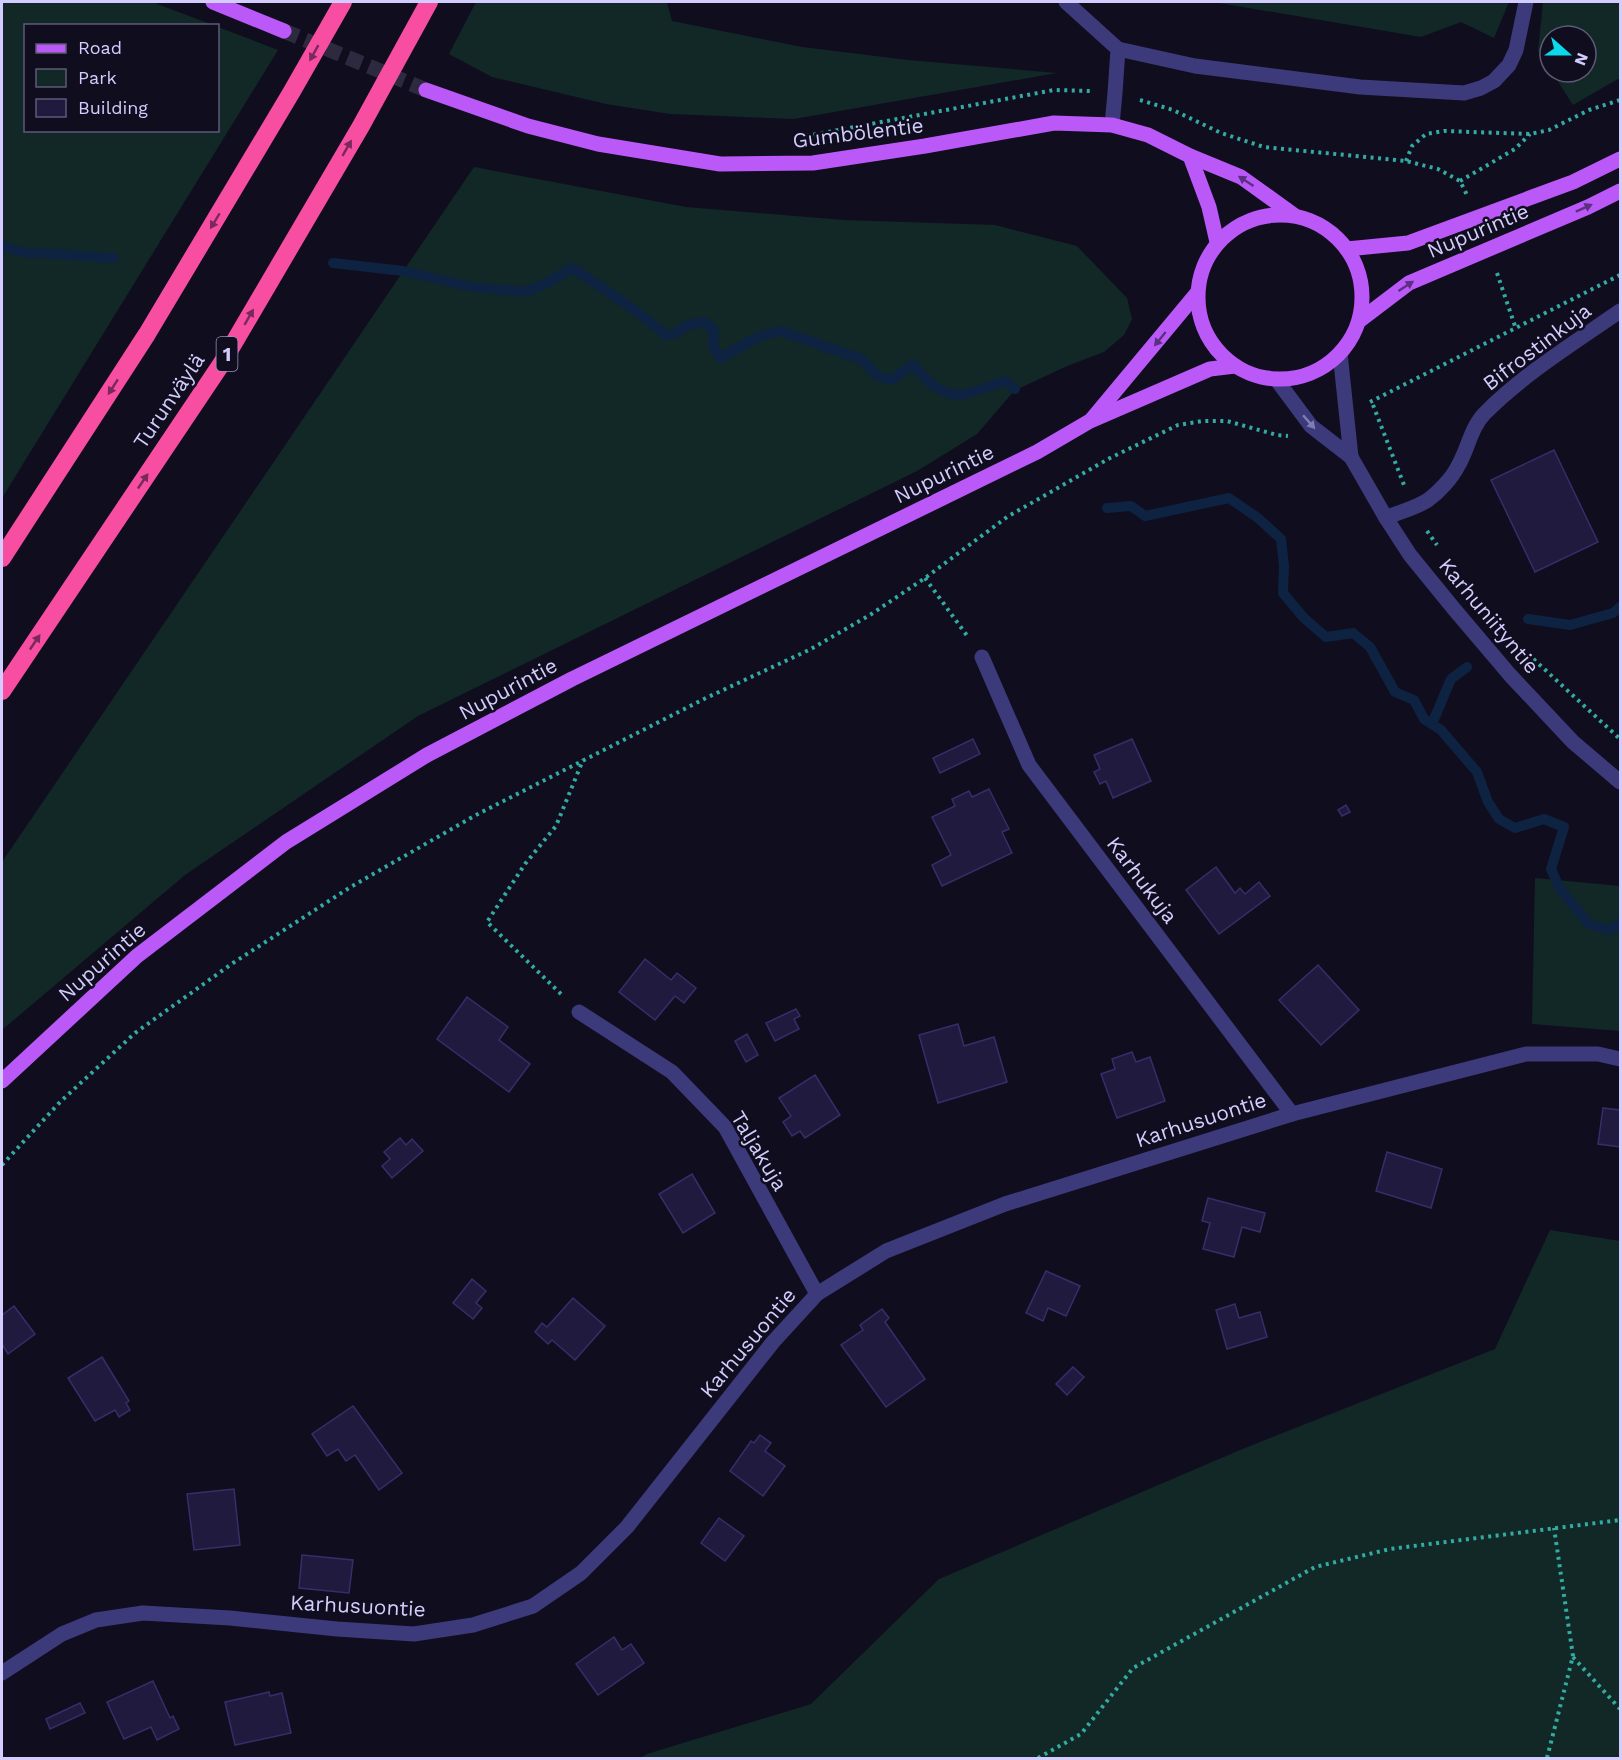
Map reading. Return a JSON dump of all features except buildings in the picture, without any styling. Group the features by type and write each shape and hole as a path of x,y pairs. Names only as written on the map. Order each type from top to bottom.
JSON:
{"highway":[{"path":"2,558 147,334 343,2"},
{"name":"Turunväylä","path":"2,691 222,363 360,126 429,2"}],"main road":[{"path":"213,2 284,31"},
{"name":"Gumbölentie","path":"426,90 528,126 598,144 720,164 813,164 1054,123 1112,125 1148,135 1190,156 1241,177 1294,215"},
{"path":"1190,156 1209,207 1218,242"},
{"name":"Nupurintie","path":"1347,249 1408,243 1573,182 1620,159"},
{"name":"Nupurintie","path":"1359,321 1408,282 1588,207 1620,191"},
{"path":"1266,215 1294,215 1314,221 1333,233 1347,249 1358,271 1362,296 1359,321 1351,338 1340,353 1321,368 1299,377 1276,379 1255,375 1235,366 1214,346 1201,321 1197,293 1203,266 1218,242 1239,225 1266,215"},
{"name":"Nupurintie","path":"1090,421 1197,293"},
{"name":"Nupurintie","path":"2,1081 146,949 286,842 426,755 572,679 1037,452 1090,421 1210,369 1235,366"}],"street":[{"path":"1066,2 1118,49 1195,66 1360,87 1464,93 1494,81 1509,65 1516,50 1526,2"},
{"path":"1112,125 1118,49"},
{"name":"Bifrostinkuja","path":"1386,518 1428,500 1446,483 1458,466 1482,416 1506,393 1620,312"},
{"name":"Karhuniityntie","path":"1340,353 1351,457"},
{"name":"Karhuniityntie","path":"1276,379 1311,426 1351,457 1410,555 1510,675 1573,741 1620,782"},
{"name":"Karhukuja","path":"982,657 1029,765 1292,1114"},
{"name":"Taljakuja","path":"579,1012 672,1072 725,1127 817,1294"},
{"name":"Karhusuontie","path":"2,1673 62,1634 96,1620 143,1613 414,1634 473,1625 533,1606 581,1573 627,1527 773,1342 817,1294 886,1251 1005,1204 1292,1114 1526,1054 1598,1054 1620,1059"}],"path":[{"path":"802,137 1054,90 1115,93 1173,110 1221,133 1264,147 1406,161 1438,169 1460,181 1468,198"},
{"path":"1406,161 1412,146 1426,134 1444,130 1530,134 1549,130 1589,110 1620,100"},
{"path":"1460,181 1515,149 1530,134"},
{"path":"1497,273 1516,329"},
{"path":"1347,410 1371,401 1620,275"},
{"path":"1371,401 1412,507 1443,553"},
{"path":"2,1165 60,1102 135,1033 233,963 349,888 474,816 706,698 809,650 870,615 925,578 1007,517 1110,459 1178,425 1203,421 1227,422 1289,436 1311,426"},
{"path":"925,578 982,657"},
{"path":"1523,649 1620,739"},
{"path":"579,1012 487,922 525,864 556,826 583,759"},
{"path":"1038,1758 1082,1734 1133,1668 1315,1567 1390,1550 1620,1520"},
{"path":"1547,1758 1573,1656 1554,1528"},
{"path":"1573,1656 1620,1709"}],"green space":[{"path":"2,2 152,2 210,24 24,24 24,132 219,132 219,27 278,50 2,498"},
{"path":"476,2 667,2 672,21 802,47 908,60 1057,73 794,119 670,114 606,104 492,77 449,54"},
{"path":"1213,2 1509,2 1494,38 1461,22 1421,37"},
{"path":"1543,2 1620,2 1620,79 1573,105 1560,84 1598,84 1598,24 1541,24"},
{"path":"474,167 686,207 844,220 995,225 1077,246 1127,298 1132,319 1124,335 1104,352 1067,366 1014,391 977,434 917,471 418,716 185,875 2,1030 2,862"},
{"path":"1535,878 1620,886 1620,1031 1532,1024"},
{"path":"1550,1230 1620,1241 1620,1758 640,1758 811,1704 939,1579 1240,1450 1495,1349"}],"waterway":[{"path":"2,246 22,252 114,258"},
{"path":"333,263 403,271 472,287 526,292 572,268 631,308 665,335 674,334 688,325 704,322 714,330 713,346 720,358 760,336 781,331 861,359 878,376 892,380 913,364 933,385 952,394 969,393 1005,381 1015,389"},
{"path":"1107,508 1131,506 1145,516 1229,498 1258,518 1281,539 1284,566 1283,593 1304,618 1326,637 1353,633 1370,647 1395,692 1414,700 1424,719 1441,730 1477,772 1488,802 1499,819 1515,828 1544,819 1564,827 1551,869 1560,889 1589,924 1608,930 1620,924"},
{"path":"1528,619 1570,625 1613,613 1620,607"},
{"path":"1432,724 1451,679 1467,667"}],"tunnel":[{"path":"284,31 426,90"}]}
